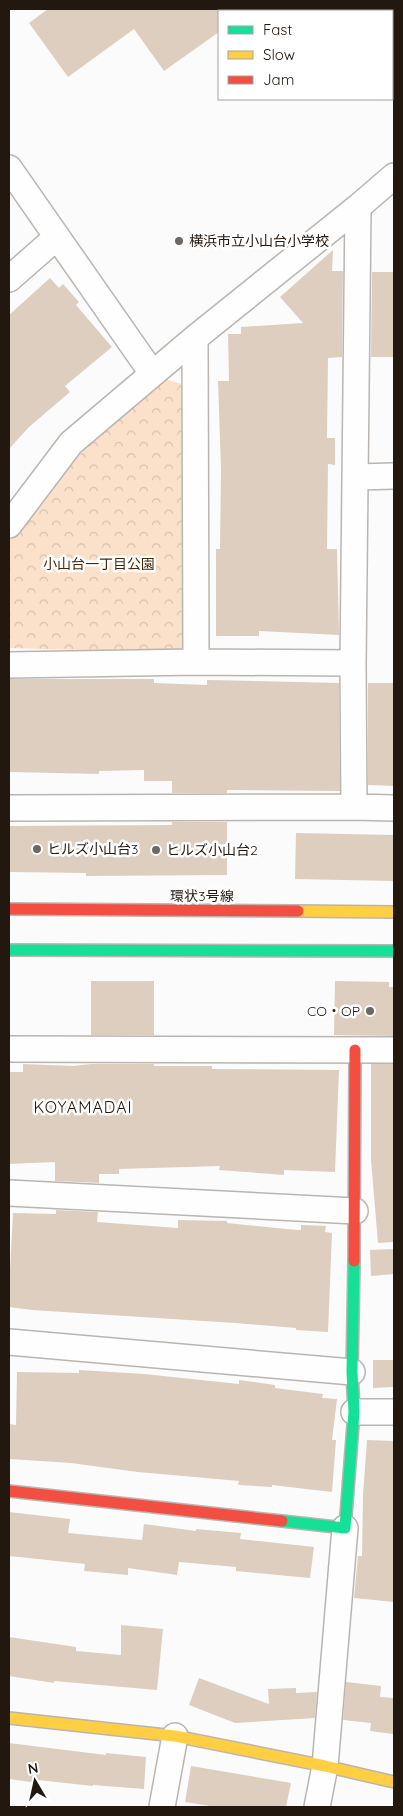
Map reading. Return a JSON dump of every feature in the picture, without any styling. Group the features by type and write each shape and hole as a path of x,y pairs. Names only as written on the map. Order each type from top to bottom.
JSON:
{"street":[{"path":"9,168 152,373"},
{"path":"9,525 71,443 152,373 394,176"},
{"path":"354,807 353,663 358,207"},
{"path":"9,279 57,237"},
{"path":"195,338 196,662"},
{"path":"356,477 394,476"},
{"path":"9,665 196,662 353,663"},
{"path":"9,808 394,808"},
{"name":"環状3号線","path":"9,909 394,912"},
{"path":"9,950 394,951"},
{"path":"9,1049 394,1050"},
{"path":"317,1807 325,1766 354,1412 352,1372 355,1050"},
{"path":"9,1193 355,1211"},
{"path":"9,1342 352,1372"},
{"path":"354,1412 394,1412"},
{"path":"9,1491 346,1528"},
{"path":"9,1718 175,1736 394,1782"},
{"path":"162,1807 175,1736"}],"green space":[{"name":"小山台一丁目公園","path":"163,378 184,385 187,645 176,653 9,648 9,540 44,493 93,441"}],"building":[{"path":"48,9 219,9 218,33 164,71 134,29 68,77 29,23"},
{"path":"333,250 332,271 343,271 342,357 328,358 327,438 335,438 335,465 328,464 327,549 337,549 339,635 259,631 259,636 216,636 216,549 220,549 221,469 218,381 229,381 228,334 241,334 241,327 303,323 280,297"},
{"path":"372,272 394,272 394,357 371,357"},
{"path":"50,278 59,288 63,284 79,302 76,305 112,347 65,386 70,392 29,427 9,449 9,315"},
{"path":"9,679 154,679 154,683 207,685 207,680 339,683 340,791 227,790 227,793 172,793 172,781 144,781 144,770 99,771 99,774 9,772"},
{"path":"368,683 394,683 394,786 368,785"},
{"name":"ヒルズ小山台2","path":"172,822 227,822 227,875 86,876 86,873 9,872 9,826 172,825"},
{"path":"296,833 394,835 394,881 295,879"},
{"path":"91,981 154,981 154,1035 91,1035"},
{"path":"335,981 389,982 389,987 394,987 394,1036 334,1035"},
{"path":"23,1064 73,1066 91,1064 154,1064 154,1066 212,1066 212,1069 339,1070 335,1172 284,1170 284,1175 219,1170 220,1166 119,1169 119,1174 99,1174 99,1183 55,1181 55,1162 9,1164 9,1072 23,1072"},
{"path":"371,1064 394,1064 394,1242 378,1243 371,1160"},
{"path":"56,1210 98,1212 97,1222 178,1228 178,1220 227,1221 227,1223 297,1230 301,1230 301,1225 326,1226 325,1232 332,1233 328,1332 235,1323 9,1307 9,1270 13,1213 56,1214"},
{"path":"394,1249 394,1274 371,1276 370,1250"},
{"path":"373,1360 394,1360 394,1387 373,1388"},
{"path":"79,1370 144,1374 239,1384 239,1380 275,1385 275,1388 323,1394 322,1398 337,1399 332,1440 336,1440 332,1492 272,1485 272,1487 238,1485 239,1481 138,1472 71,1463 9,1459 9,1424 16,1425 17,1372 79,1373"},
{"path":"367,1440 394,1441 394,1602 354,1598 358,1556 362,1556 363,1495"},
{"path":"9,1512 70,1519 68,1533 142,1540 144,1524 196,1531 196,1529 241,1533 240,1539 314,1547 310,1578 236,1571 236,1567 179,1562 177,1575 128,1568 128,1575 84,1571 85,1564 9,1556"},
{"path":"121,1625 163,1629 157,1690 54,1681 54,1683 9,1676 9,1637 76,1647 76,1651 121,1655"},
{"path":"199,1678 269,1704 268,1689 296,1688 296,1693 317,1692 315,1718 235,1723 189,1705"},
{"path":"346,1682 381,1686 380,1697 394,1698 393,1734 370,1731 371,1723 343,1720"},
{"path":"9,1743 106,1755 106,1753 146,1757 144,1789 38,1780 38,1783 9,1779"},
{"path":"191,1766 291,1783 286,1807 216,1807 185,1802"}],"traffic: fast":[{"path":"9,950 394,951"},
{"path":"282,1521 345,1528 354,1412 352,1372 354,1261"}],"traffic: slow":[{"path":"298,911 394,912"},
{"path":"9,1718 175,1736 394,1782"}],"traffic: jam":[{"path":"9,909 298,911"},
{"path":"354,1261 355,1050"},
{"path":"9,1491 282,1521"}],"place":[{"name":"横浜市立小山台小学校","path":"179,241"},
{"name":"ヒルズ小山台3","path":"37,849"},
{"name":"ヒルズ小山台2","path":"156,850"},
{"name":"CO・OP","path":"370,1011"}],"district":[{"name":"KOYAMADAI","path":"83,1107"}]}
